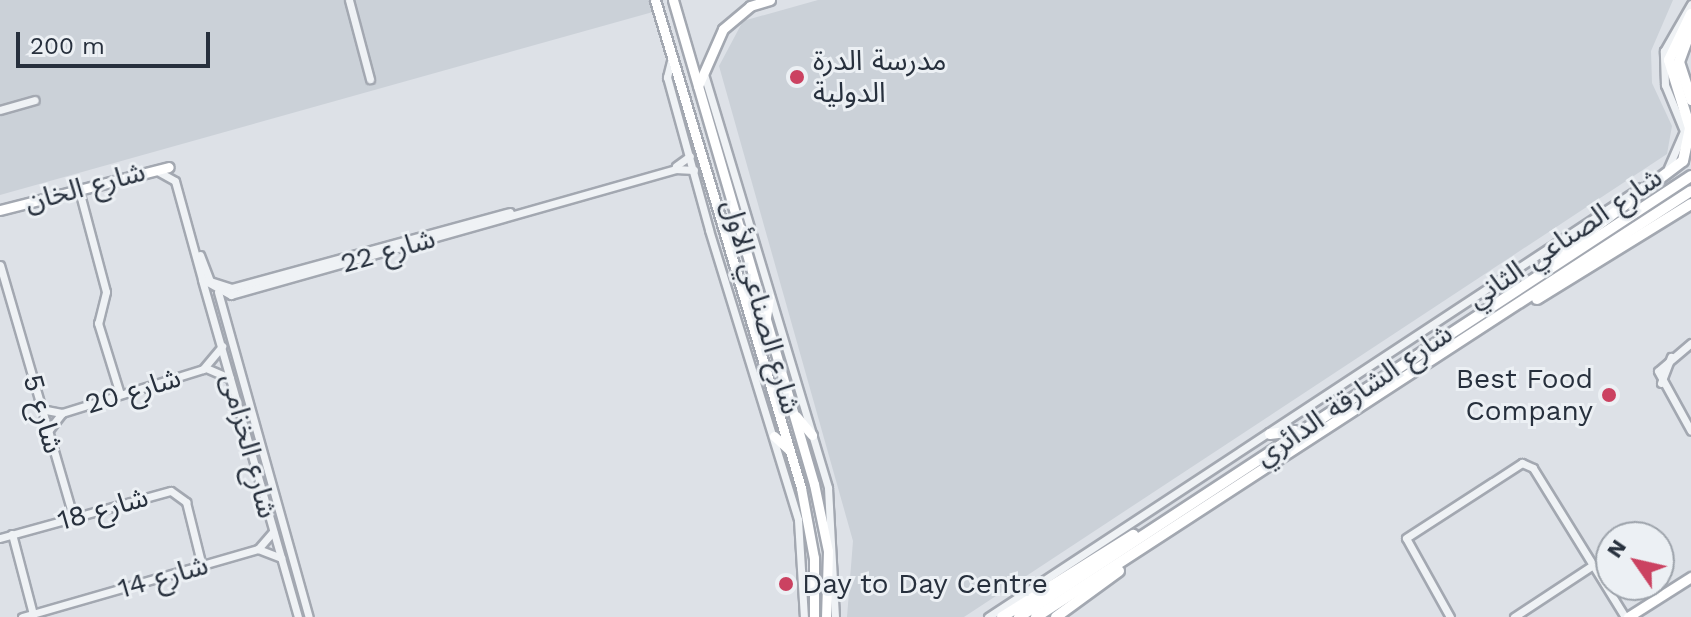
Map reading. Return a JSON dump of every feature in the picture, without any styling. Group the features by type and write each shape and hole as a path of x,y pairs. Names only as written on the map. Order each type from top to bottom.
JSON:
{"highway":[{"path":"1536,274 1683,161 1690,122 1669,60 1691,14"},
{"path":"1691,29 1679,62 1691,100"},
{"name":"شارع الشارقة الدائري","path":"1019,617 1536,274 1691,176"},
{"name":"شارع الشارقة الدائري","path":"1036,617 1128,561 1528,302 1691,191"},
{"path":"1528,302 1691,204"},
{"path":"1270,434 1301,430"},
{"path":"1002,617 1150,530"},
{"path":"1056,617 1128,561"}],"main road":[{"name":"شارع الصناعي الأول","path":"655,0 809,523 815,599 809,617"},
{"name":"شارع الصناعي الأول","path":"673,0 792,412 829,571 826,617"},
{"path":"697,90 703,64 723,29 750,6 770,0"},
{"path":"690,156 697,145"},
{"name":"شارع الخان","path":"0,213 164,170"},
{"name":"شارع الخان","path":"0,213 164,170"},
{"path":"738,226 751,237"},
{"path":"765,320 769,297"},
{"path":"792,412 812,435"},
{"path":"774,436 790,451"},
{"path":"801,535 809,523"},
{"path":"829,571 835,559"},
{"path":"1628,617 1691,577"}],"street":[{"path":"349,0 370,79"},
{"name":"شارع الصناعي الثاني","path":"988,617 1270,434 1670,166 1684,131 1665,85 1664,51 1691,4"},
{"path":"672,57 667,77 801,535 809,617"},
{"path":"703,64 831,503 835,617"},
{"path":"0,110 35,100"},
{"name":"شارع 22","path":"217,289 678,165 690,156"},
{"name":"شارع 22","path":"217,289 235,294 675,169 694,170"},
{"path":"164,170 206,274 217,289"},
{"path":"164,170 174,178 200,274 217,289"},
{"path":"80,194 106,292 98,323 120,394"},
{"name":"شارع 5","path":"0,265 73,517"},
{"name":"شارع الخزامى","path":"200,274 298,617"},
{"name":"شارع الخزامى","path":"217,289 309,617"},
{"path":"1691,343 1672,356 1661,385 1691,431"},
{"name":"شارع 20","path":"41,409 62,413 203,369 222,346"},
{"name":"شارع 20","path":"203,369 230,378"},
{"name":"شارع 20","path":"48,431 62,413"},
{"path":"1450,617 1409,552 1414,532 1514,466 1535,472 1628,617"},
{"name":"شارع 18","path":"0,538 177,493 202,566"},
{"path":"273,532 258,549 281,558"},
{"path":"12,534 33,614"},
{"name":"شارع 14","path":"22,617 258,549"},
{"path":"1514,617 1593,565"}],"shaded area":[{"path":"0,0 657,0 660,10 0,195"},
{"path":"818,0 1673,0 1651,51 1652,83 1672,126 1667,154 964,617 847,617 853,541 719,66 743,21"}],"place":[{"name":"مدرسة الدرة الدولية","path":"797,77"},
{"name":"Best Food Company","path":"1609,395"},
{"name":"Day to Day Centre","path":"786,584"}]}
